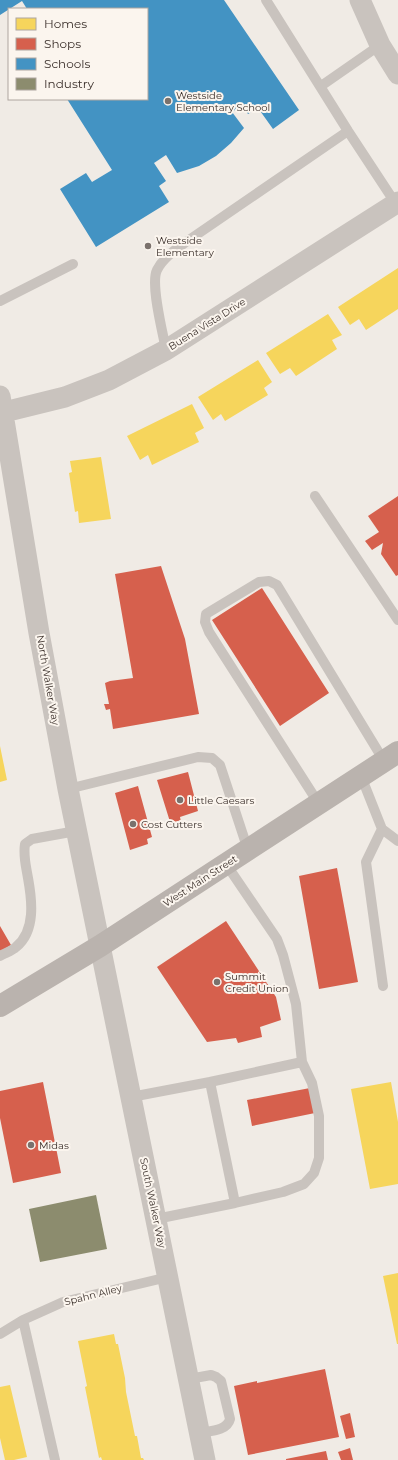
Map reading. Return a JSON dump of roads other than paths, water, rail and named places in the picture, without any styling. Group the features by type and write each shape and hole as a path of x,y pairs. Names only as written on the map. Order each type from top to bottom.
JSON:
{"main road":[{"name":"West Main Street","path":"0,1006 100,946 391,757"}],"street":[{"path":"360,0 380,45 398,74"},
{"name":"Buena Vista Drive","path":"1,407 65,397 109,380 166,350 397,203"},
{"name":"North Walker Way","path":"1,407 39,634 68,790 100,946"},
{"name":"South Walker Way","path":"100,946 205,1460"}],"lane":[{"path":"266,0 348,131 397,203"},
{"path":"321,86 380,45"},
{"path":"166,350 154,286 156,272 163,260 186,242 348,131"},
{"path":"0,301 73,264"},
{"path":"315,496 398,620"},
{"path":"319,804 209,632 205,622 206,614 259,582 269,581 277,585 391,757"},
{"path":"68,790 198,757 212,758 220,765 248,850"},
{"path":"360,776 382,829 398,841"},
{"path":"382,829 366,862 383,986"},
{"path":"0,956 16,947 24,937 32,910 31,891 24,853 25,844 32,839 76,830"},
{"path":"156,1219 283,1192 304,1184 314,1173 318,1158 319,1116 312,1083 302,1062 296,1004 283,955 277,939 226,864"},
{"path":"131,1097 302,1062"},
{"path":"210,1082 235,1203"},
{"name":"Spahn Alley","path":"0,1334 23,1320 63,1302 168,1277"},
{"path":"23,1320 55,1460"},
{"path":"189,1379 211,1375 216,1377 221,1382 230,1419 229,1424 224,1428 200,1433"}],"place":[{"name":"Westside Elementary School","path":"168,101"},
{"name":"Westside Elementary","path":"148,246"},
{"name":"Little Caesars","path":"180,800"},
{"name":"Cost Cutters","path":"133,824"},
{"name":"Summit Credit Union","path":"217,982"},
{"name":"Midas","path":"31,1145"}]}
